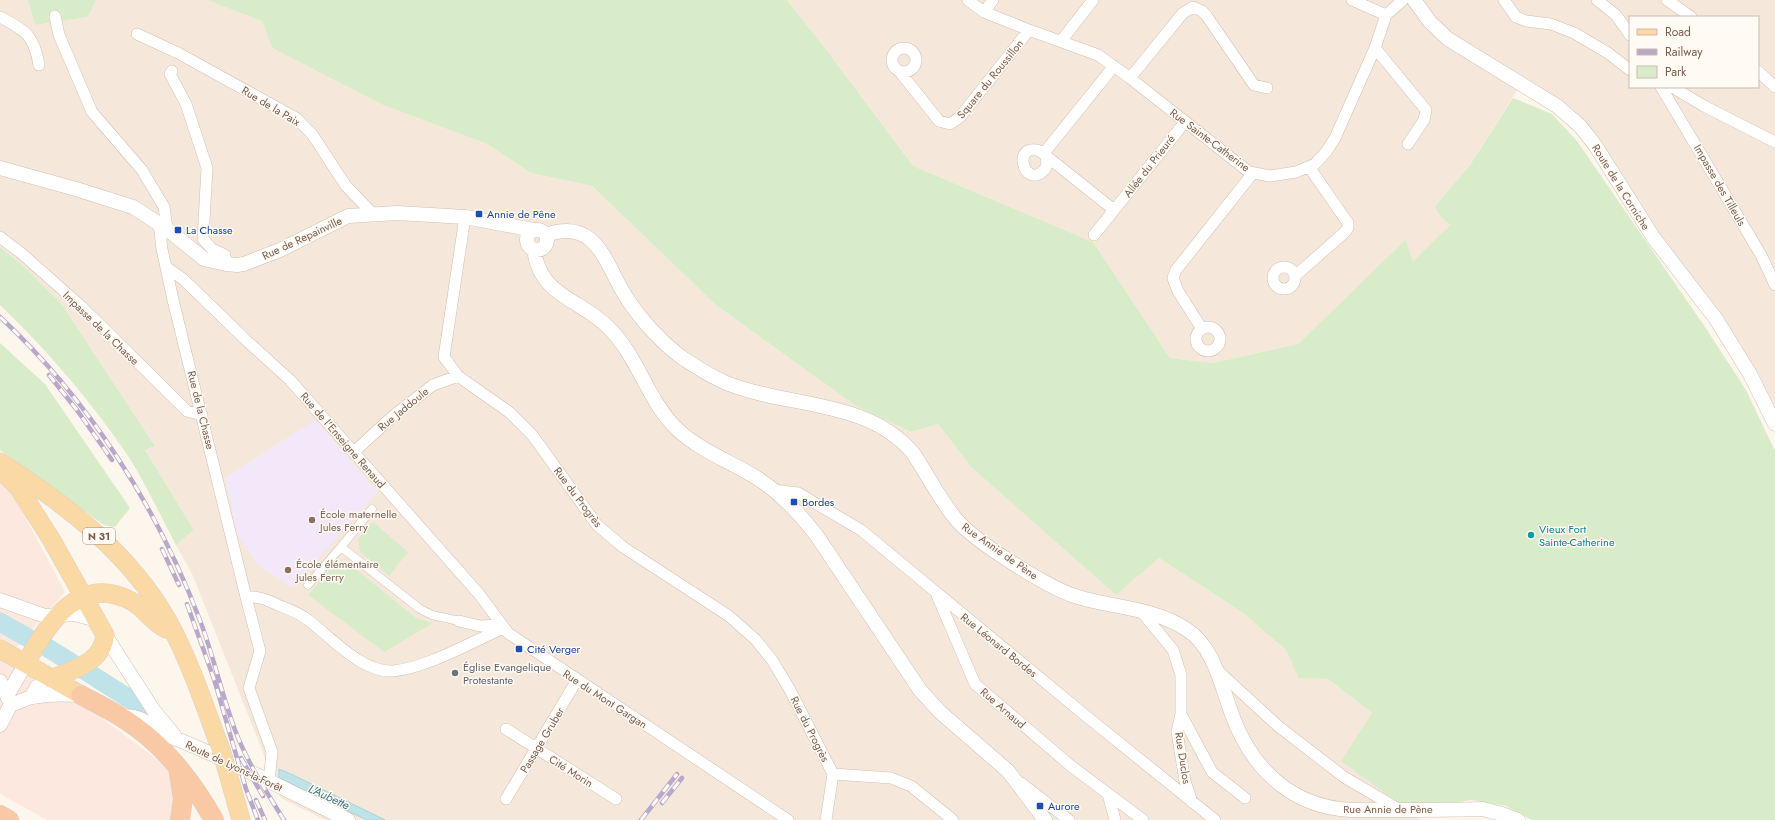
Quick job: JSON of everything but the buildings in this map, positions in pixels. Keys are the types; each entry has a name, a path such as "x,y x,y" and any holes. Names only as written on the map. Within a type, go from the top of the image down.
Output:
{"highway":[{"path":"81,695 121,716 158,745 178,764 194,786 214,820"},
{"path":"178,764 183,799 180,820"},
{"path":"0,815 9,820"}],"main road":[{"name":"N 31","path":"0,462 30,481 72,513 116,551 146,588 174,633 198,688 227,770 241,820"},
{"path":"0,469 18,487 85,596 106,635 100,651 90,663 52,679"},
{"path":"26,663 41,635 56,616 76,600 85,596 100,594 118,596 127,599 153,618 159,626 174,633"},
{"path":"0,649 81,695"}],"street":[{"name":"Rue Sainte-Catherine","path":"968,0 984,12 1098,55 1130,78 1249,172 1270,176 1296,172 1309,167 1326,152 1335,138 1374,48 1386,15 1402,0"},
{"path":"984,12 993,0"},
{"path":"1061,41 1093,0"},
{"path":"1352,0 1386,15"},
{"name":"Route de la Corniche","path":"1414,0 1430,22 1448,39 1557,106 1580,126 1595,144 1652,236 1716,319 1750,374 1775,424"},
{"path":"1504,0 1516,17 1526,21 1551,24 1574,33 1608,53 1629,69"},
{"path":"1597,0 1616,15 1629,34"},
{"path":"1667,0 1690,16"},
{"path":"1130,78 1183,13 1193,7 1202,11 1206,15 1254,85 1267,88"},
{"name":"Rue de la Chasse","path":"55,16 60,35 92,112 142,170 164,208 163,226 166,267 246,597"},
{"path":"0,17 22,29 36,45 39,65"},
{"name":"Square du Roussillon","path":"900,72 939,121 950,124 960,117 1029,30"},
{"name":"Rue de la Paix","path":"137,34 184,56 296,118 312,134 346,186 373,214"},
{"path":"1374,48 1426,110 1424,120 1408,144"},
{"path":"1114,66 1045,155 1114,210"},
{"path":"172,70 170,74 186,104 207,168 202,239 212,249 225,255 226,264"},
{"path":"1759,72 1775,87"},
{"name":"Impasse des Tilleuls","path":"1662,88 1761,255 1775,285"},
{"path":"1674,88 1704,106 1771,141 1775,151"},
{"name":"Allée du Prieuré","path":"1094,235 1184,122"},
{"path":"1295,276 1348,228 1348,223 1309,167"},
{"name":"Rue de Repainville","path":"0,168 133,207 163,226 204,259 226,264 244,264 280,250 348,216 373,214 397,213 465,217 507,225 537,241"},
{"path":"1202,329 1178,292 1172,278 1176,270 1252,173"},
{"name":"Rue du Progrès","path":"465,217 444,357 458,376 509,412 533,436 597,524 622,547 729,616 756,640 772,660 790,690 833,774 826,820"},
{"name":"Rue Annie de Pène","path":"537,241 560,232 586,235 601,249 627,299 642,319 683,358 707,374 729,384 752,391 825,407 870,420 889,431 905,443 955,519 969,532 991,548 1028,572 1062,592 1090,600 1141,611 1166,619 1189,631 1204,647 1216,668 1243,742 1255,760 1275,781 1295,795 1324,806 1341,810 1483,809 1518,820"},
{"name":"Impasse de la Chasse","path":"0,237 21,253 82,307 187,411 202,415"},
{"path":"537,241 540,268 544,280 553,289 590,313 623,343 659,407 677,429 693,441 755,477 791,506 817,536 920,690 940,712 1016,779 1069,820"},
{"name":"Rue de l'Enseigne Renaud","path":"166,267 183,279 290,380 479,594 502,626"},
{"name":"Rue Jaddoule","path":"355,452 392,416 433,385 458,376"},
{"name":"Rue Léonard Bordes","path":"773,490 798,493 861,530 1215,820"},
{"path":"308,585 372,509"},
{"path":"341,547 420,610 432,615 480,626 502,626"},
{"name":"Rue Arnaud","path":"936,592 975,684 1071,766 1143,820"},
{"path":"269,782 272,752 249,688 260,651 246,597 258,596 293,611 308,619 340,647 368,666 391,671 416,667 502,626"},
{"path":"0,600 44,616 75,614 93,620 106,635 154,711 176,738"},
{"name":"Rue Duclos","path":"1141,611 1173,650 1181,675 1181,714 1177,732 1185,781 1192,802"},
{"name":"Rue du Mont Gargan","path":"502,626 523,644 788,820"},
{"path":"0,725 9,700 26,663"},
{"path":"1216,668 1278,726 1344,777 1401,810"},
{"path":"31,697 37,687 52,679"},
{"name":"Passage Gruber","path":"506,799 577,680"},
{"path":"0,681 9,700 20,703 31,697 68,694 81,695"},
{"path":"1181,714 1212,772 1245,798"},
{"name":"Route de Lyons-la-Forêt","path":"121,716 135,716 168,736 176,738 348,820"},
{"name":"Cité Morin","path":"506,729 536,750 616,799"},
{"path":"833,774 891,778 911,786 953,820"},
{"path":"1016,779 1045,820"},
{"path":"1108,794 1115,820"}],"shaded area":[{"path":"0,0 28,0 35,25 88,17 96,0 207,0 263,21 272,48 383,105 487,144 531,173 592,186 716,305 856,406 911,432 938,424 972,468 1116,595 1159,558 1243,613 1286,650 1298,678 1328,679 1372,713 1399,803 1421,820 325,820 281,798 193,576 176,545 194,530 145,450 155,446 61,303 20,263 0,247"},
{"path":"787,0 1775,0 1775,417 1649,224 1592,131 1572,108 1525,78 1470,165 1435,206 1438,214 1450,225 1413,261 1404,241 1298,344 1213,363 1170,358 1093,242 913,166 828,52"},
{"path":"315,420 378,492 292,588 257,564 238,537 225,478"},
{"path":"0,475 5,479 65,592 5,661 91,710 164,766 173,777 175,788 171,820 47,820 0,794"}],"green space":[{"path":"28,0 96,0 88,17 35,25"},
{"path":"207,0 787,0 828,52 913,166 1093,242 1170,358 1213,363 1298,344 1405,240 1413,261 1450,225 1438,214 1435,206 1470,165 1513,98 1552,114 1577,141 1705,327 1746,390 1775,451 1775,820 1532,820 1506,806 1471,800 1443,805 1399,803 1341,761 1372,713 1328,679 1298,678 1286,650 1243,613 1159,558 1116,595 972,468 938,424 911,432 856,406 716,305 592,186 531,173 487,144 383,105 272,48 262,21"},
{"path":"0,247 20,263 61,303 155,446 145,450 194,530 176,545 141,478 114,436 84,396 52,358 0,305"},
{"path":"0,343 45,384 130,508 115,527 104,525 0,450"},
{"path":"373,522 408,552 389,576 360,552 358,539"},
{"path":"338,564 352,566 416,618 433,623 384,652 308,595 331,568"}],"water":[{"path":"279,769 385,820 367,820 279,778"}],"waterway":[{"name":"L'Aubette","path":"0,622 30,639"},
{"name":"L'Aubette","path":"43,645 72,663"},
{"name":"L'Aubette","path":"84,670 128,698 142,705"}],"railway":[{"path":"0,317 32,349 63,384 118,458 142,498 164,538 184,580 201,623 230,717 240,742 257,776 284,820"},
{"path":"49,375 77,410 112,460"},
{"path":"162,549 179,585"},
{"path":"187,604 214,679 246,789 258,820"},
{"path":"241,758 263,796"},
{"path":"641,820 677,774"},
{"path":"662,803 682,778"},
{"path":"256,800 265,820"}],"place":[{"name":"Annie de Pêne","path":"479,214"},
{"name":"La Chasse","path":"178,230"},
{"name":"Bordes","path":"794,502"},
{"name":"École maternelle Jules Ferry","path":"312,520"},
{"name":"Vieux Fort Sainte-Catherine","path":"1531,535"},
{"name":"École élémentaire Jules Ferry","path":"288,570"},
{"name":"Cité Verger","path":"519,649"},
{"name":"Église Evangelique Protestante","path":"455,673"},
{"name":"Aurore","path":"1040,806"}]}
